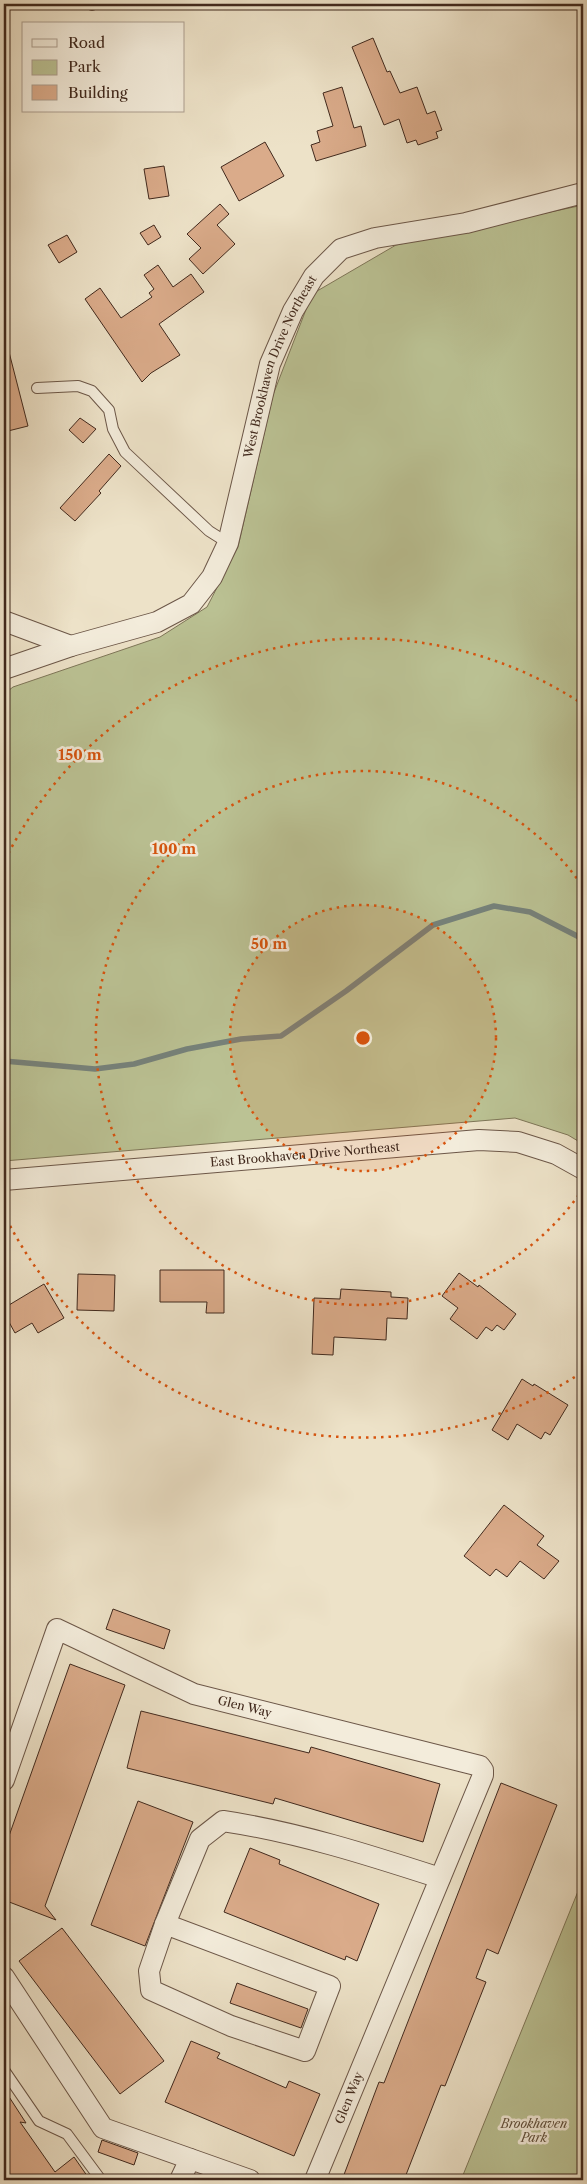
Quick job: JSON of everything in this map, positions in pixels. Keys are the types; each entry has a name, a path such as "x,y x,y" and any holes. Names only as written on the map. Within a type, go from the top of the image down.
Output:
{"street":[{"name":"West Brookhaven Drive Northeast","path":"4,669 71,646 157,622 191,604 212,577 228,543 270,364 293,311 314,276 341,249 375,238 466,223 583,193"},
{"path":"4,620 71,646"},
{"name":"East Brookhaven Drive Northeast","path":"4,1189 13,1180 33,1176 479,1140 518,1142 556,1154 583,1169"},
{"name":"Glen Way","path":"4,1780 57,1629 194,1694 480,1766 483,1770 483,1776 315,2180"},
{"path":"165,1924 330,1986 305,2051 231,2026 151,1990 149,1971 165,1924 200,1839 223,1821 264,1827 370,1855 440,1878"},
{"path":"4,1978 103,2128 250,2180"},
{"path":"180,2180 190,2159"}],"lane":[{"path":"37,388 78,386 92,391 109,410 113,429 126,452 209,531 228,543"},
{"path":"4,2070 39,2121 67,2134 101,2180"}],"green space":[{"path":"583,205 583,1144 568,1135 515,1118 4,1161 4,694 13,687 160,637 207,607 238,547 273,395 312,294 396,245"},
{"name":"Brookhaven Park","path":"583,1879 583,2180 461,2180"}],"building":[{"path":"373,38 387,72 390,71 400,93 417,87 427,114 435,111 442,130 436,132 438,138 418,145 416,140 407,143 399,119 384,125 352,47"},
{"path":"342,87 354,128 361,126 366,146 316,161 311,145 320,142 317,131 333,126 323,93"},
{"path":"265,142 284,176 239,201 221,167"},
{"path":"164,166 169,196 149,199 144,169"},
{"path":"220,204 229,214 217,225 235,244 203,274 189,259 201,248 187,234"},
{"path":"154,225 161,237 148,245 140,233"},
{"path":"67,235 77,252 59,263 48,245"},
{"path":"158,265 173,287 191,274 204,292 159,324 180,355 151,373 142,382 85,299 100,288 121,318 152,297 149,293 154,289 144,275"},
{"path":"9,352 28,426 8,431 4,416 4,353"},
{"path":"80,418 96,429 83,443 69,430"},
{"path":"109,454 121,466 99,491 101,493 75,521 60,508"},
{"path":"160,1270 224,1270 224,1313 206,1313 207,1302 160,1302"},
{"path":"459,1273 478,1287 479,1285 516,1314 504,1330 497,1325 492,1331 486,1327 477,1339 450,1319 458,1308 442,1296"},
{"path":"78,1274 115,1275 114,1311 77,1310"},
{"path":"44,1284 64,1318 38,1333 32,1323 15,1333 4,1313 4,1308"},
{"path":"341,1289 391,1292 391,1297 408,1298 407,1319 387,1318 386,1340 334,1337 333,1355 312,1354 314,1298 340,1299"},
{"path":"522,1379 533,1386 534,1384 568,1405 550,1435 545,1432 541,1439 517,1424 508,1440 492,1430"},
{"path":"504,1505 544,1536 537,1545 559,1561 544,1579 520,1561 507,1577 496,1569 490,1576 464,1556"},
{"path":"113,1609 170,1630 164,1649 106,1629"},
{"path":"70,1664 125,1685 45,1906 56,1920 4,1900 4,1850"},
{"path":"141,1711 309,1753 311,1747 440,1784 423,1842 275,1798 273,1804 127,1768"},
{"path":"501,1783 557,1805 498,1954 487,1949 476,1978 486,1982 445,2086 441,2085 404,2180 342,2180 379,2082 384,2083"},
{"path":"138,1801 193,1822 145,1946 91,1925"},
{"path":"250,1848 280,1860 279,1864 379,1904 357,1961 346,1956 345,1960 224,1912"},
{"path":"62,1928 164,2061 120,2094 19,1961"},
{"path":"237,1983 308,2009 301,2028 230,2003"},
{"path":"191,2041 220,2053 217,2058 286,2088 289,2081 320,2094 294,2156 165,2102"},
{"path":"4,2089 26,2123 20,2122 55,2172 74,2157 90,2180 4,2180"},
{"path":"102,2140 138,2153 134,2165 98,2152"}],"waterway":[{"path":"4,1061 95,1069 134,1064 187,1049 241,1039 281,1036 346,991 433,925 494,906 530,912 583,939"}]}
